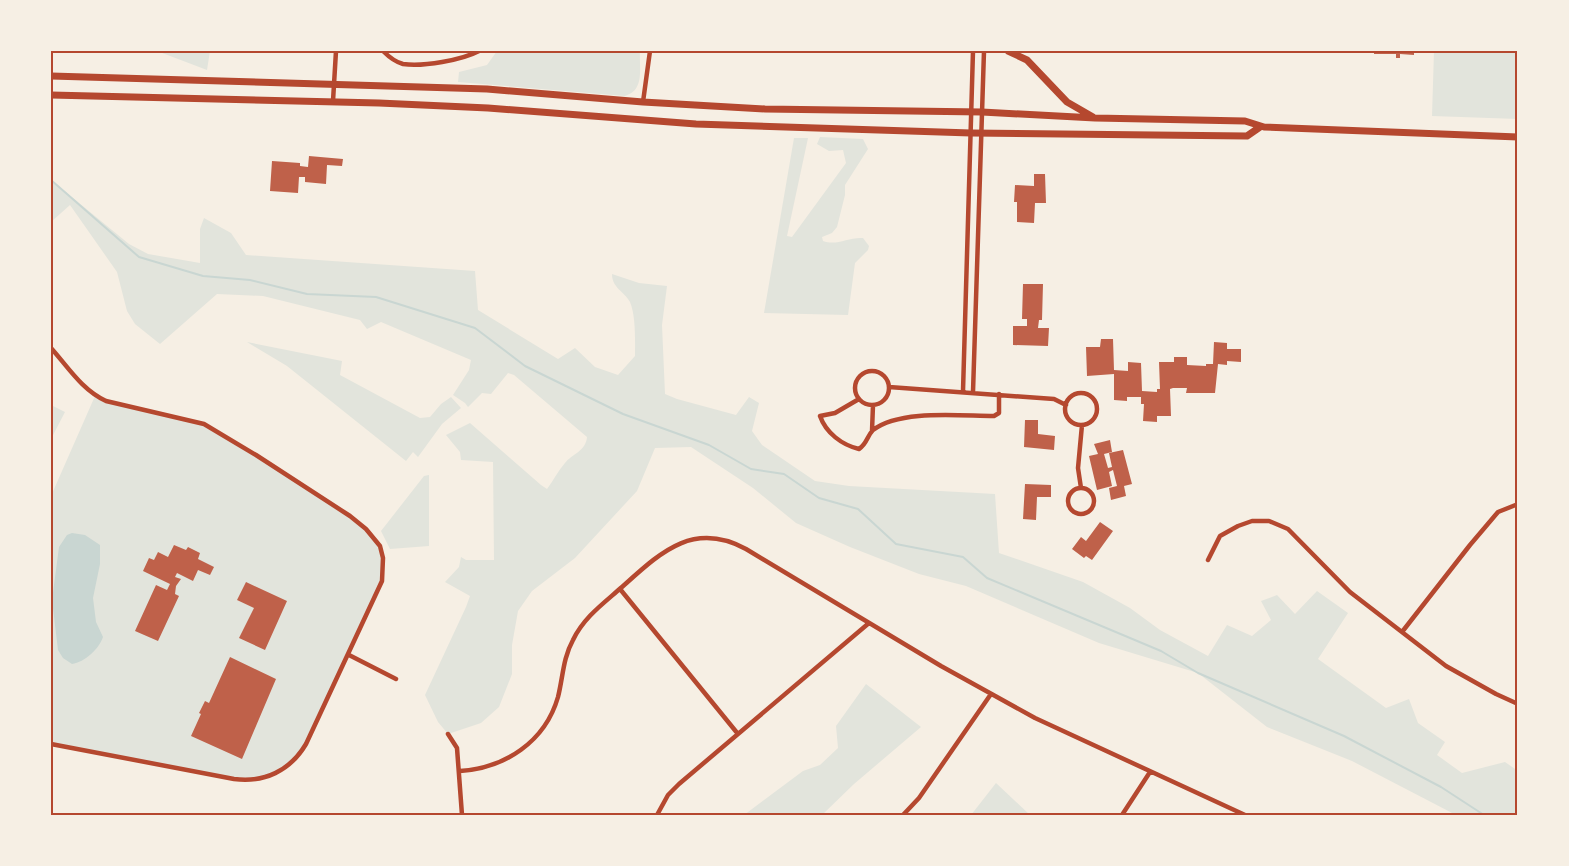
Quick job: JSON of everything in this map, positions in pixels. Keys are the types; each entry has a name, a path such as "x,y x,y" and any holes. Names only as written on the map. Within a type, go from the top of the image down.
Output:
{"main road":[{"path":"1008,51 1027,60 1067,102 1095,118"},
{"path":"51,76 487,89 765,109 982,112 1095,118 1245,121 1260,127 1518,137"},
{"path":"51,95 333,101 488,108 696,124 970,133 1246,136 1260,127"}],"street":[{"path":"333,101 336,51"},
{"path":"383,51 397,62 415,64 458,59 479,51"},
{"path":"643,102 650,51"},
{"path":"963,391 973,51"},
{"path":"973,392 984,51"},
{"path":"51,348 86,389 106,401 204,424 256,455 350,516 370,533 380,546 383,558 382,581 349,655 302,750 283,770 250,781 51,744"},
{"path":"869,370 880,372 890,387 887,397 873,405 859,399 855,388 856,382 863,373 869,370"},
{"path":"890,387 1054,399 1066,405"},
{"path":"872,431 909,416 994,416 999,413 999,394"},
{"path":"1087,394 1094,399 1097,408 1092,421 1082,425 1069,419 1066,415 1066,405 1071,397 1087,394"},
{"path":"859,399 835,413 820,416 824,427 832,436 859,449 864,446 872,431 873,405"},
{"path":"1081,488 1078,468 1082,425"},
{"path":"1081,488 1089,491 1094,503 1089,511 1081,514 1073,512 1068,501 1073,491 1081,488"},
{"path":"1402,632 1498,512 1518,504"},
{"path":"1208,560 1220,536 1238,526 1252,521 1269,521 1288,529 1350,592 1446,666 1518,704"},
{"path":"460,771 486,768 506,760 524,748 539,733 555,706 564,661 572,640 592,613 669,548 692,539 716,539 731,542 746,549 1035,718 1245,815"},
{"path":"620,589 738,734"},
{"path":"657,815 674,789 869,623"},
{"path":"349,655 396,679"},
{"path":"903,815 919,798 992,694"},
{"path":"448,734 457,748 462,815"},
{"path":"1122,815 1150,772"}],"shaded area":[{"path":"157,51 210,51 207,70"},
{"path":"497,51 640,51 640,78 636,89 625,96 458,82 459,72 487,65"},
{"path":"1434,51 1518,51 1518,119 1432,116"},
{"path":"820,137 863,139 868,149 845,185 845,195 837,227 832,233 822,237 823,241 828,242 863,238 869,246 855,263 848,315 764,313 794,138 808,138 787,236 792,237 846,163 843,150 829,151 817,144"},
{"path":"51,180 129,244 148,254 200,263 200,229 204,218 231,233 246,255 475,271 478,310 558,359 575,348 595,367 618,375 635,356 635,329 630,302 616,286 612,274 639,283 667,286 662,325 665,394 736,415 749,397 759,403 752,431 762,445 815,481 849,486 995,494 999,553 1083,582 1130,608 1160,630 1208,656 1227,625 1252,636 1271,620 1261,601 1277,595 1295,614 1317,591 1348,613 1318,659 1386,708 1409,699 1418,723 1445,742 1437,755 1462,773 1505,762 1518,771 1518,815 1456,815 1352,761 1267,727 1198,673 1099,643 966,586 919,574 796,523 753,488 691,447 655,448 637,491 575,558 532,591 518,611 512,645 512,674 499,707 481,723 448,734 438,722 425,695 470,596 445,582 459,567 461,557 466,560 494,560 493,462 461,460 460,452 446,435 470,423 547,489 565,463 584,446 587,437 514,375 508,373 491,394 482,393 468,407 453,395 469,370 471,360 381,322 367,329 360,320 263,296 217,294 160,344 135,324 127,311 117,272 70,205 51,222"},
{"path":"247,342 342,361 340,375 420,418 430,417 441,404 451,397 461,408 442,424 418,457 413,452 406,461 287,366"},
{"path":"95,396 106,401 204,424 350,516 375,538 383,558 382,581 306,744 283,770 250,781 51,744 51,496"},
{"path":"51,405 65,412 51,439"},
{"path":"429,475 429,546 390,549 381,531 424,476"},
{"path":"72,533 85,535 100,545 100,564 93,598 96,622 103,637 91,654 82,661 72,664 63,658 58,650 52,600 59,547 67,535"},
{"path":"866,684 921,727 854,784 822,815 744,815 803,771 820,765 838,748 836,726"},
{"path":"996,783 1030,815 971,815"}],"building":[{"path":"1374,51 1414,51 1414,55 1400,54 1400,58 1396,58 1396,54 1374,54"},
{"path":"309,156 343,159 342,166 327,165 326,184 305,182 305,177 299,177 298,193 270,191 272,161 300,163 300,166 308,167"},
{"path":"1034,174 1045,174 1046,203 1035,203 1034,223 1017,222 1017,202 1014,202 1015,185 1034,186"},
{"path":"1023,284 1043,284 1042,320 1039,320 1038,328 1049,328 1048,346 1013,345 1013,326 1027,326 1027,319 1022,319"},
{"path":"1101,339 1113,339 1114,370 1128,371 1128,362 1141,363 1142,391 1157,392 1157,389 1160,389 1159,362 1174,362 1174,357 1187,357 1187,365 1213,364 1214,342 1227,343 1227,349 1241,349 1241,362 1227,361 1227,365 1218,364 1215,393 1186,393 1187,388 1170,389 1171,416 1157,416 1157,422 1143,421 1144,404 1141,404 1141,397 1127,397 1127,401 1114,400 1114,374 1087,376 1086,347 1100,347"},
{"path":"1025,420 1038,420 1038,434 1055,436 1054,450 1024,447"},
{"path":"1110,440 1112,452 1104,454 1108,468 1112,467 1109,453 1123,450 1132,484 1124,486 1126,496 1111,500 1109,488 1117,486 1113,470 1109,472 1112,486 1097,490 1089,456 1098,454 1094,444"},
{"path":"1025,484 1051,485 1051,497 1037,497 1036,520 1023,519"},
{"path":"1100,522 1113,531 1092,560 1086,556 1084,558 1072,549 1081,537 1086,541"},
{"path":"174,545 186,550 188,547 200,553 198,559 214,567 210,575 198,570 193,581 177,573 175,577 181,579 176,586 175,594 179,596 158,641 135,631 156,585 167,590 170,584 143,571 149,558 154,560 158,552 168,557"},
{"path":"246,582 287,601 265,650 239,638 254,608 237,600"},
{"path":"230,657 276,679 242,759 191,736 201,714 199,713 205,701 209,703"}],"waterway":[{"path":"51,180 139,257 203,276 250,280 307,294 376,297 475,328 525,366 623,414 709,445 751,469 784,474 819,498 858,509 896,544 963,557 987,578 1161,651 1198,673 1344,736 1441,787 1484,815"}]}
